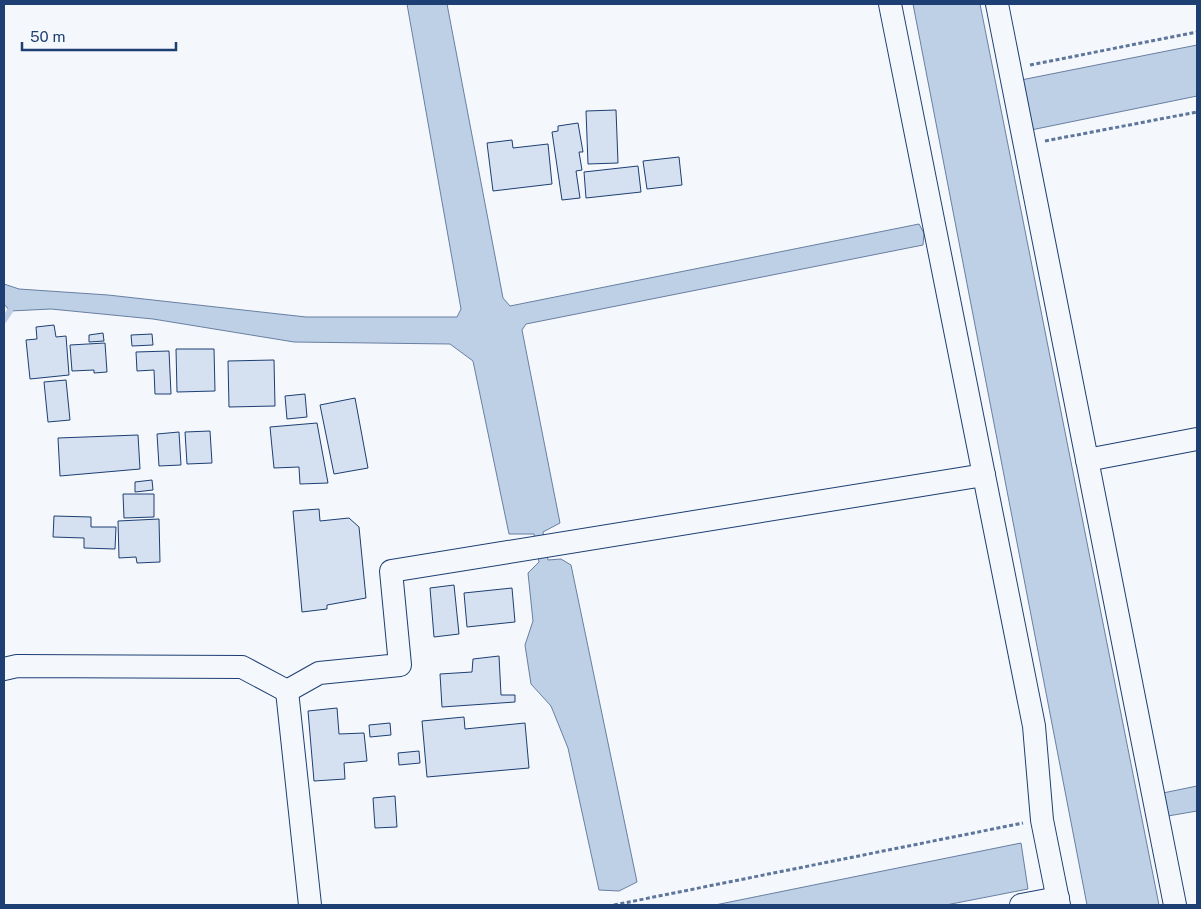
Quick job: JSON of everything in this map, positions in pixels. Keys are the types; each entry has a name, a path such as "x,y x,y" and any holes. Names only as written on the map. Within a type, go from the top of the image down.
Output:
{"street":[{"path":"890,4 1034,726 1042,820 1059,902 1021,905"},
{"path":"997,4 1176,905"},
{"path":"1088,460 1197,439"},
{"path":"287,691 319,673 400,665 391,571 984,475"},
{"path":"4,669 17,666 242,668 287,691"},
{"path":"287,691 310,905"}],"path":[{"path":"1010,69 1197,32"},
{"path":"1025,146 1197,112"},
{"path":"614,905 1042,820"}],"water":[{"path":"407,4 447,4 503,298 510,306 919,224 924,233 923,245 526,324 522,330 560,523 543,532 548,560 561,559 571,565 637,882 619,891 599,890 568,748 551,706 531,684 525,645 533,621 528,573 539,562 534,534 509,534 473,361 450,344 294,342 153,319 51,309 10,311 4,304 4,284 19,289 108,295 306,317 457,317 461,309"},
{"path":"913,4 980,4 1159,905 1087,905"},
{"path":"1197,45 1197,96 1031,130 1021,80"},
{"path":"1197,786 1197,811 1168,816 1163,793"},
{"path":"1021,843 1028,889 946,905 715,905"}],"building":[{"path":"616,110 618,163 588,164 586,111"},
{"path":"578,123 583,152 579,152 582,170 576,171 580,198 562,200 552,132 558,131 558,126"},
{"path":"512,140 513,148 548,144 552,184 493,191 487,143"},
{"path":"679,157 682,185 647,189 643,161"},
{"path":"638,166 641,192 586,198 584,172"},
{"path":"54,325 56,337 66,336 69,375 30,379 26,340 37,339 36,327"},
{"path":"103,333 104,341 89,342 89,335"},
{"path":"152,334 153,345 132,346 131,335"},
{"path":"105,343 107,372 94,373 94,370 72,371 70,345"},
{"path":"176,349 214,349 215,391 177,392"},
{"path":"169,351 171,394 155,394 154,370 137,371 136,352"},
{"path":"274,360 275,406 229,407 228,361"},
{"path":"66,380 70,420 48,422 44,382"},
{"path":"305,394 307,417 287,419 285,396"},
{"path":"355,398 368,468 334,474 320,405"},
{"path":"317,423 328,483 300,484 299,467 274,468 270,427"},
{"path":"210,431 212,463 187,464 185,432"},
{"path":"179,432 181,465 159,466 157,434"},
{"path":"138,435 140,469 60,476 58,438"},
{"path":"152,480 153,490 135,492 135,482"},
{"path":"123,494 154,494 154,517 124,518"},
{"path":"319,509 320,521 349,518 359,527 366,598 327,605 327,609 302,612 293,511"},
{"path":"54,516 91,517 91,527 116,527 115,549 84,548 84,538 53,537"},
{"path":"159,519 160,562 137,563 136,557 119,558 118,521"},
{"path":"454,585 459,634 434,637 430,588"},
{"path":"512,588 515,622 467,627 464,593"},
{"path":"499,656 501,695 515,695 515,702 442,707 440,674 472,672 473,659"},
{"path":"337,708 339,734 364,733 367,761 344,763 345,779 314,781 308,711"},
{"path":"464,717 465,729 525,723 529,768 427,777 422,721"},
{"path":"390,723 391,735 370,737 369,725"},
{"path":"419,751 420,763 399,765 398,753"},
{"path":"395,796 397,827 375,828 373,798"}],"waterway":[{"path":"4,320 10,311"}]}
